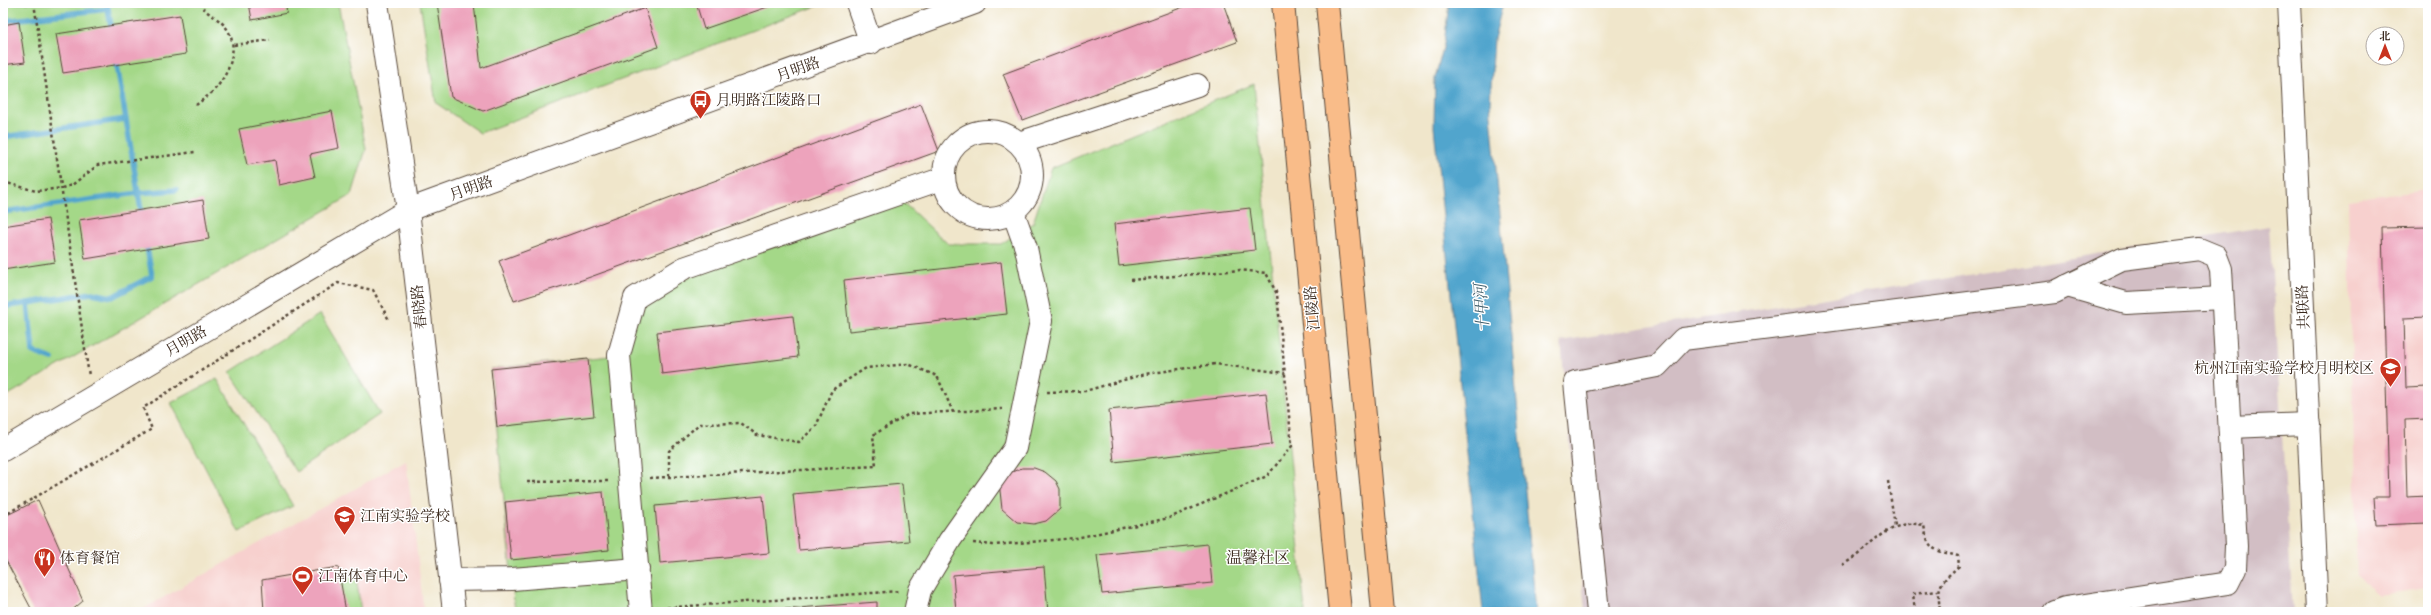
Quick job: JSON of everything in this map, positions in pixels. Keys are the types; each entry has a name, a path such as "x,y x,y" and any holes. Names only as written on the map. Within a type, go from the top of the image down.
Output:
{"main road":[{"name":"江陵路","path":"1284,3 1340,612"},
{"path":"1327,3 1383,612"}],"street":[{"name":"春晓路","path":"376,3 408,210 454,612"},
{"path":"857,3 871,43"},
{"name":"月明路","path":"3,450 408,210 871,43 976,3"},
{"name":"共联路","path":"2289,3 2317,612"},
{"path":"1019,143 1197,85"},
{"path":"992,131 1006,135 1019,143 1027,153 1032,166 1033,179 1030,192 1023,204 1013,212 994,219 974,218 962,212 953,203 946,191 944,178 945,163 952,149 963,139 977,132 992,131"},
{"path":"641,610 619,355 635,298 684,268 944,178"},
{"path":"915,612 920,590 950,540 1015,448 1041,321 1026,248 1013,212"},
{"path":"1598,612 1575,382 1657,366 1683,339 2055,292 2122,259 2199,249 2216,256 2221,269 2236,546 2235,569 2228,583 2065,608 2054,612"},
{"path":"2067,286 2126,303 2222,298"},
{"path":"2230,427 2309,424"},
{"path":"450,580 512,579 638,569"}],"path":[{"path":"47,3 35,4 93,396"},
{"path":"196,105 216,89 230,63 234,45 230,34 223,24 203,9 200,3"},
{"path":"234,45 270,40"},
{"path":"3,182 36,191 62,188 72,185 98,165 195,152"},
{"path":"950,540 993,545 1076,538 1169,518 1267,476 1292,446 1277,294 1266,273 1240,270 1131,280"},
{"path":"3,516 152,429 143,408 338,283 373,290 389,320"},
{"path":"669,476 669,451 699,424 742,423 756,435 799,442 816,426 832,390 866,368 908,364 937,376 953,412"},
{"path":"527,482 630,481 669,476 876,466 873,435 909,414 953,412 1085,391 1145,374 1215,364 1285,373"},
{"path":"1888,482 1895,526"},
{"path":"1842,565 1854,559 1880,534 1895,526 1916,523 1924,525 1926,542 1933,550 1958,556 1959,566 1940,582 1938,591 1940,612"},
{"path":"641,610 920,590"},
{"path":"1915,612 1913,594 1938,591"}],"shaded area":[{"name":"杭州江南实验学校月明校区","path":"2428,190 2428,588 2379,595 2357,576 2348,200"},
{"path":"2269,226 2293,612 1585,612 1561,341"},
{"name":"江南实验学校","path":"406,460 424,612 138,612"}],"green space":[{"path":"3,3 338,3 366,149 352,195 3,398"},
{"path":"420,3 825,3 480,133 436,103"},
{"path":"1254,84 1305,612 515,612 491,369 619,355 635,298 895,195 948,244 1001,244 1033,223 1051,168"},
{"path":"320,314 380,414 296,472 230,372"},
{"path":"217,379 293,506 239,532 171,403"},
{"name":"江南体育中心","path":"356,575 361,612 281,612 278,585"}],"water":[{"name":"十甲河","path":"1449,3 1503,3 1494,39 1490,103 1536,612 1483,612 1434,127 1435,78 1444,44"}],"building":[{"path":"249,3 285,3 287,13 252,20"},
{"path":"437,3 474,3 481,68 645,8 658,47 483,111 451,97"},
{"path":"696,3 779,3 704,29"},
{"path":"1194,3 1223,3 1237,42 1022,120 1003,74"},
{"path":"180,15 186,54 63,73 56,34"},
{"path":"19,22 25,62 3,65 3,25"},
{"path":"921,104 939,151 582,280 514,301 499,261"},
{"path":"332,111 339,148 310,154 315,177 279,185 275,160 247,165 239,129"},
{"path":"203,200 209,239 85,259 79,220"},
{"path":"1250,208 1255,250 1119,266 1114,224"},
{"path":"48,219 55,262 3,270 3,226"},
{"path":"2428,227 2428,317 2404,318 2406,388 2428,387 2428,419 2405,420 2407,497 2428,496 2428,523 2376,525 2374,497 2389,497 2382,228"},
{"path":"1001,262 1007,314 849,331 844,280"},
{"path":"793,316 798,357 662,374 657,332"},
{"path":"588,359 594,416 497,427 491,369"},
{"path":"1266,393 1272,444 1114,462 1109,410"},
{"path":"1022,468 1034,468 1045,472 1056,481 1060,489 1060,509 1046,521 1034,524 1017,522 1002,509 999,482 1004,475"},
{"path":"902,484 909,541 799,550 793,494"},
{"path":"603,492 609,550 511,560 505,502"},
{"path":"763,496 769,553 660,563 655,506"},
{"name":"体育餐馆","path":"38,500 83,601 70,612 33,612 3,555 3,517"},
{"path":"1208,544 1212,583 1102,594 1097,555"},
{"name":"江南体育中心","path":"338,567 346,612 264,612 262,580"},
{"path":"1044,567 1048,612 956,612 953,575"},
{"path":"877,602 877,612 758,612 758,611"}],"waterway":[{"path":"107,3 112,32"},
{"path":"3,21 108,9"},
{"path":"116,59 142,216"},
{"path":"3,137 126,119"},
{"path":"3,212 138,193 176,190"},
{"path":"3,307 92,293 112,297 152,276 146,242"},
{"path":"28,303 33,352 52,359"}],"place":[{"name":"月明路江陵路口","path":"701,120"},
{"name":"杭州江南实验学校月明校区","path":"2390,388"},
{"name":"江南实验学校","path":"344,536"},
{"name":"体育餐馆","path":"44,578"},
{"name":"江南体育中心","path":"303,596"}],"district":[{"name":"温馨社区","path":"1258,557"}]}
